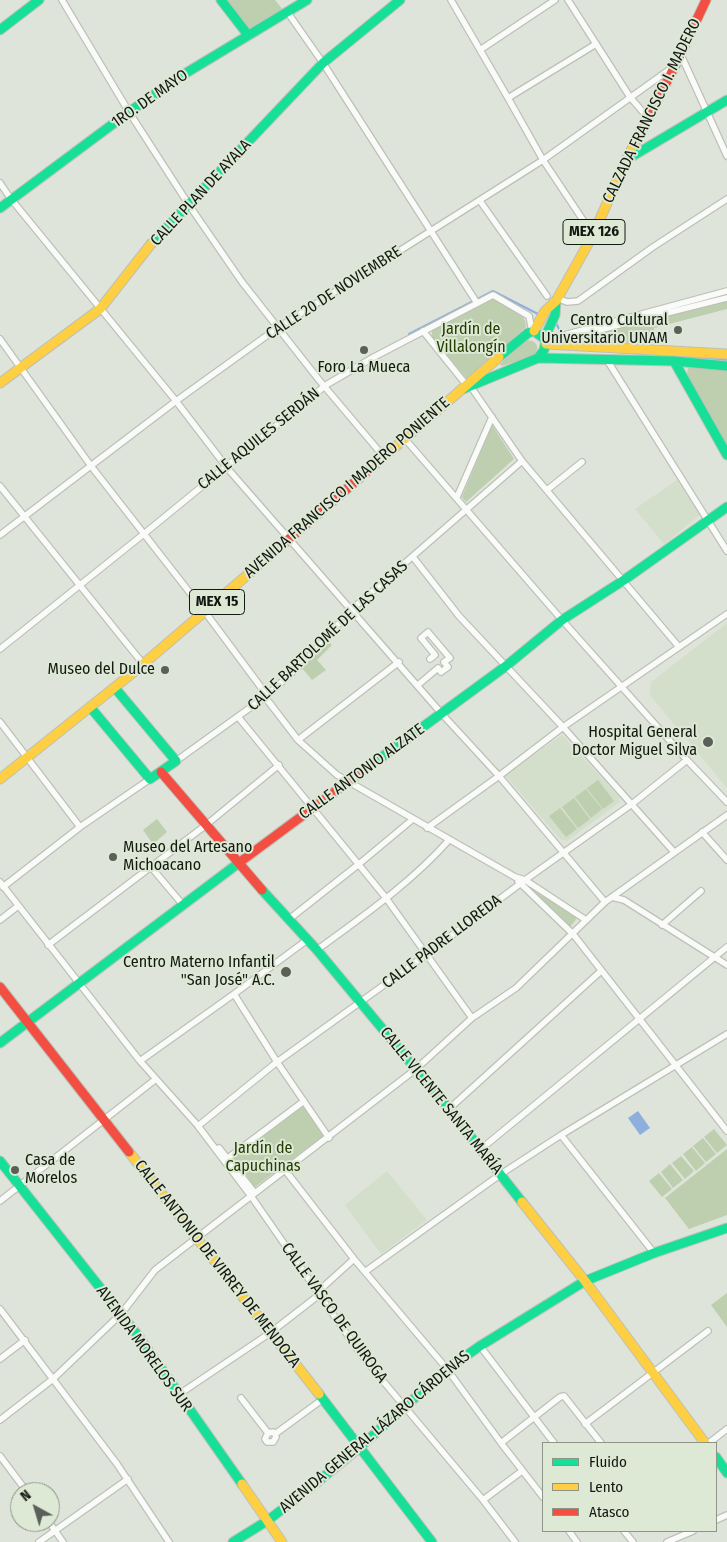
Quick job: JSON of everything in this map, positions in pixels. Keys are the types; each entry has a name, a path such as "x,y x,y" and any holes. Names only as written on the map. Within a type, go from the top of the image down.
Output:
{"street":[{"path":"0,30 39,0"},
{"path":"62,0 129,112 242,282 324,386 384,457"},
{"path":"221,0 248,35"},
{"name":"1RO. DE MAYO","path":"0,208 129,112 181,76 308,0"},
{"name":"CALLE PLAN DE AYALA","path":"0,383 100,309 152,243 323,63 400,0"},
{"path":"450,0 543,160 593,235"},
{"path":"480,50 555,0"},
{"path":"568,0 630,97 648,118"},
{"name":"CALZADA FRANCISCO I. MADERO","path":"556,299 593,235 626,160 681,55 706,0"},
{"path":"288,13 323,63 476,303"},
{"path":"508,98 596,44"},
{"path":"681,55 727,156"},
{"name":"CALLE 20 DE NOVIEMBRE","path":"0,535 278,327 543,160 676,64"},
{"path":"626,160 727,100"},
{"path":"0,183 226,466 351,610 399,662 442,714 499,776 605,902"},
{"path":"556,299 567,302 578,301 653,246 727,199"},
{"path":"480,201 546,296"},
{"path":"546,340 727,291"},
{"name":"CALLE AQUILES SERDÁN","path":"0,649 324,386 374,357 493,295 529,316 533,331"},
{"path":"562,339 727,298"},
{"name":"MEX 126","path":"533,331 545,311 556,299"},
{"name":"MEX 126","path":"546,340 556,316 556,299"},
{"path":"423,331 492,417 522,461 679,647"},
{"path":"533,331 546,340 727,354"},
{"name":"MEX 15","path":"467,387 528,332 533,331"},
{"path":"0,340 91,466 205,612 263,690 265,698 298,740 323,764 348,782 515,877 586,920"},
{"path":"538,358 546,340"},
{"name":"MEX 15","path":"467,387 538,358 674,361 727,366"},
{"path":"607,360 727,551"},
{"path":"674,361 727,455"},
{"name":"AVENIDA FRANCISCO I MADERO PONIENTE","path":"0,778 144,665 405,438 467,387"},
{"path":"457,498 492,417"},
{"path":"405,438 621,687 727,802"},
{"name":"CALLE BARTOLOMÉ DE LAS CASAS","path":"2,885 265,698 306,660 351,610 522,461"},
{"path":"547,490 582,462"},
{"path":"0,486 144,665"},
{"name":"CALLE ANTONIO ALZATE","path":"0,1042 313,807 506,666 562,620 624,580 727,507"},
{"path":"413,557 459,616 563,727 674,852"},
{"path":"426,828 563,727 727,614"},
{"path":"418,685 438,668 441,672 448,667 444,662 450,658 428,632 420,638 436,655 430,659"},
{"path":"298,740 399,662"},
{"path":"115,688 176,761"},
{"path":"91,708 150,779"},
{"path":"239,718 386,898 472,1018"},
{"path":"0,722 80,828"},
{"name":"CALLE PADRE LLOREDA","path":"198,1126 277,1062 632,804 687,760"},
{"path":"48,945 206,825 279,765"},
{"name":"CALLE VICENTE SANTA MARÍA","path":"160,772 288,920 318,950 416,1069 585,1281 706,1442"},
{"path":"0,1420 53,1378 121,1314 155,1270 329,1138 416,1069 472,1018 516,988 612,896 727,815"},
{"path":"288,920 413,819"},
{"path":"702,832 727,860"},
{"path":"318,950 386,898 433,858 449,840"},
{"path":"151,867 183,905"},
{"path":"523,882 573,934 727,1131"},
{"name":"CALLE VASCO DE QUIROGA","path":"2,885 140,1061 228,1158 362,1356 483,1500 515,1542"},
{"path":"662,925 700,891"},
{"path":"612,896 624,900 727,965"},
{"path":"0,920 18,906"},
{"path":"140,1061 306,940"},
{"path":"481,1149 727,947"},
{"path":"449,1110 601,971"},
{"name":"CALLE ANTONIO DE VIRREY DE MENDOZA","path":"0,987 323,1399 432,1542"},
{"path":"234,994 277,1062 329,1138"},
{"path":"366,1271 501,1174 561,1134 727,1034"},
{"path":"0,1200 156,1079"},
{"path":"228,1158 304,1101"},
{"name":"CALLE VASCO DE QUIROGA","path":"198,1126 253,1194"},
{"path":"561,1134 654,1254"},
{"name":"AVENIDA MORELOS SUR","path":"1,1163 121,1314 282,1542"},
{"path":"285,1170 354,1259 447,1370 500,1443 542,1496"},
{"name":"AVENIDA GENERAL LÁZARO CÁRDENAS","path":"233,1542 267,1521 360,1447 447,1370 480,1346 585,1281 727,1228"},
{"path":"178,1396 270,1333 319,1295 323,1287 354,1259"},
{"path":"0,1309 128,1480 169,1542"},
{"path":"585,1424 708,1331"},
{"path":"0,1359 25,1340"},
{"path":"480,1346 553,1442"},
{"path":"500,1443 560,1397 564,1396 600,1442"},
{"path":"241,1398 268,1433 275,1434 323,1399"},
{"path":"708,1442 727,1429"},
{"path":"268,1433 265,1439 270,1443 276,1440 275,1434"},
{"path":"0,1456 20,1482"},
{"path":"717,1459 727,1473"},
{"path":"483,1500 522,1471"},
{"path":"60,1527 128,1480"},
{"path":"39,1542 52,1532"},
{"path":"625,1532 633,1542"},
{"path":"667,1542 691,1532"}],"shaded area":[{"path":"677,480 700,515 664,544 635,509"},
{"name":"Hospital General Doctor Miguel Silva","path":"727,623 727,788 650,695 651,682"},
{"path":"562,735 619,797 620,802 567,841 560,839 505,775"},
{"path":"387,1171 427,1220 381,1254 345,1205"}],"green space":[{"path":"225,0 275,0 283,10 249,31"},
{"path":"727,293 727,309 654,328 655,343 569,341 569,336"},
{"name":"Jardín de Villalongín","path":"492,297 523,317 526,327 467,379 432,337 432,329"},
{"path":"529,340 535,343 537,350 533,356 502,366 500,364 525,341"},
{"path":"688,365 727,368 727,447 687,377"},
{"path":"492,425 514,459 466,502 462,497"},
{"path":"328,641 332,645 317,660 326,670 312,680 301,667"},
{"path":"598,780 614,801 603,809 587,788"},
{"path":"586,789 602,809 591,818 575,797"},
{"path":"574,798 590,819 578,828 562,807"},
{"path":"560,808 577,829 566,837 549,816"},
{"path":"157,819 167,832 153,844 143,830"},
{"path":"531,889 578,917 570,927 567,926"},
{"name":"Jardín de Capuchinas","path":"303,1105 323,1136 255,1187 233,1158"},
{"path":"714,1129 727,1145 717,1153 704,1137"},
{"path":"703,1138 716,1154 706,1162 693,1146"},
{"path":"692,1147 705,1163 696,1171 683,1154"},
{"path":"727,1149 727,1215 689,1229 665,1198"},
{"path":"681,1156 694,1171 685,1179 672,1163"},
{"path":"670,1164 683,1180 673,1188 661,1172"},
{"path":"659,1173 672,1189 662,1197 649,1181"},
{"path":"727,1293 727,1327 711,1305"}],"water":[{"path":"638,1111 650,1128 640,1135 628,1118"}],"waterway":[{"path":"409,334 493,291 540,315"},
{"path":"556,323 565,341"},
{"path":"617,352 727,360"}],"traffic: fast":[{"path":"0,30 39,0"},
{"path":"221,0 248,35"},
{"path":"0,208 129,112 181,76 307,0"},
{"path":"151,244 323,63 400,0"},
{"path":"626,160 727,100"},
{"path":"545,337 555,315 556,301"},
{"path":"463,389 538,358 544,350 546,340 534,331 528,333 499,357"},
{"path":"538,358 674,361 727,366"},
{"path":"674,361 727,455"},
{"path":"360,773 506,666 562,620 624,580 727,507"},
{"path":"91,708 150,779 176,761 115,688"},
{"path":"0,1043 240,862"},
{"path":"262,890 317,950 449,1109 522,1202"},
{"path":"0,1161 139,1337 242,1484"},
{"path":"233,1542 267,1521 310,1488 360,1447 447,1369 480,1346 585,1281 654,1253 727,1228"},
{"path":"319,1394 432,1542"},
{"path":"717,1458 727,1473"}],"traffic: slow":[{"path":"534,331 545,311 556,301 593,235 638,137"},
{"path":"0,383 100,309 151,244"},
{"path":"546,344 727,354"},
{"path":"379,461 499,357"},
{"path":"0,779 135,671 252,571"},
{"path":"129,1152 319,1394"},
{"path":"522,1202 585,1281 704,1442"},
{"path":"242,1484 282,1542"}],"traffic: jam":[{"path":"638,137 676,64 706,0"},
{"path":"252,571 379,461"},
{"path":"161,772 262,890"},
{"path":"240,862 360,773"},
{"path":"0,987 129,1152"}],"place":[{"name":"Centro Cultural Universitario UNAM","path":"678,330"},
{"name":"Foro La Mueca","path":"364,350"},
{"name":"Museo del Dulce","path":"165,670"},
{"name":"Hospital General Doctor Miguel Silva","path":"708,742"},
{"name":"Museo del Artesano Michoacano","path":"113,857"},
{"name":"Centro Materno Infantil \"San José\" A.C.","path":"286,972"},
{"name":"Casa de Morelos","path":"15,1170"}]}
